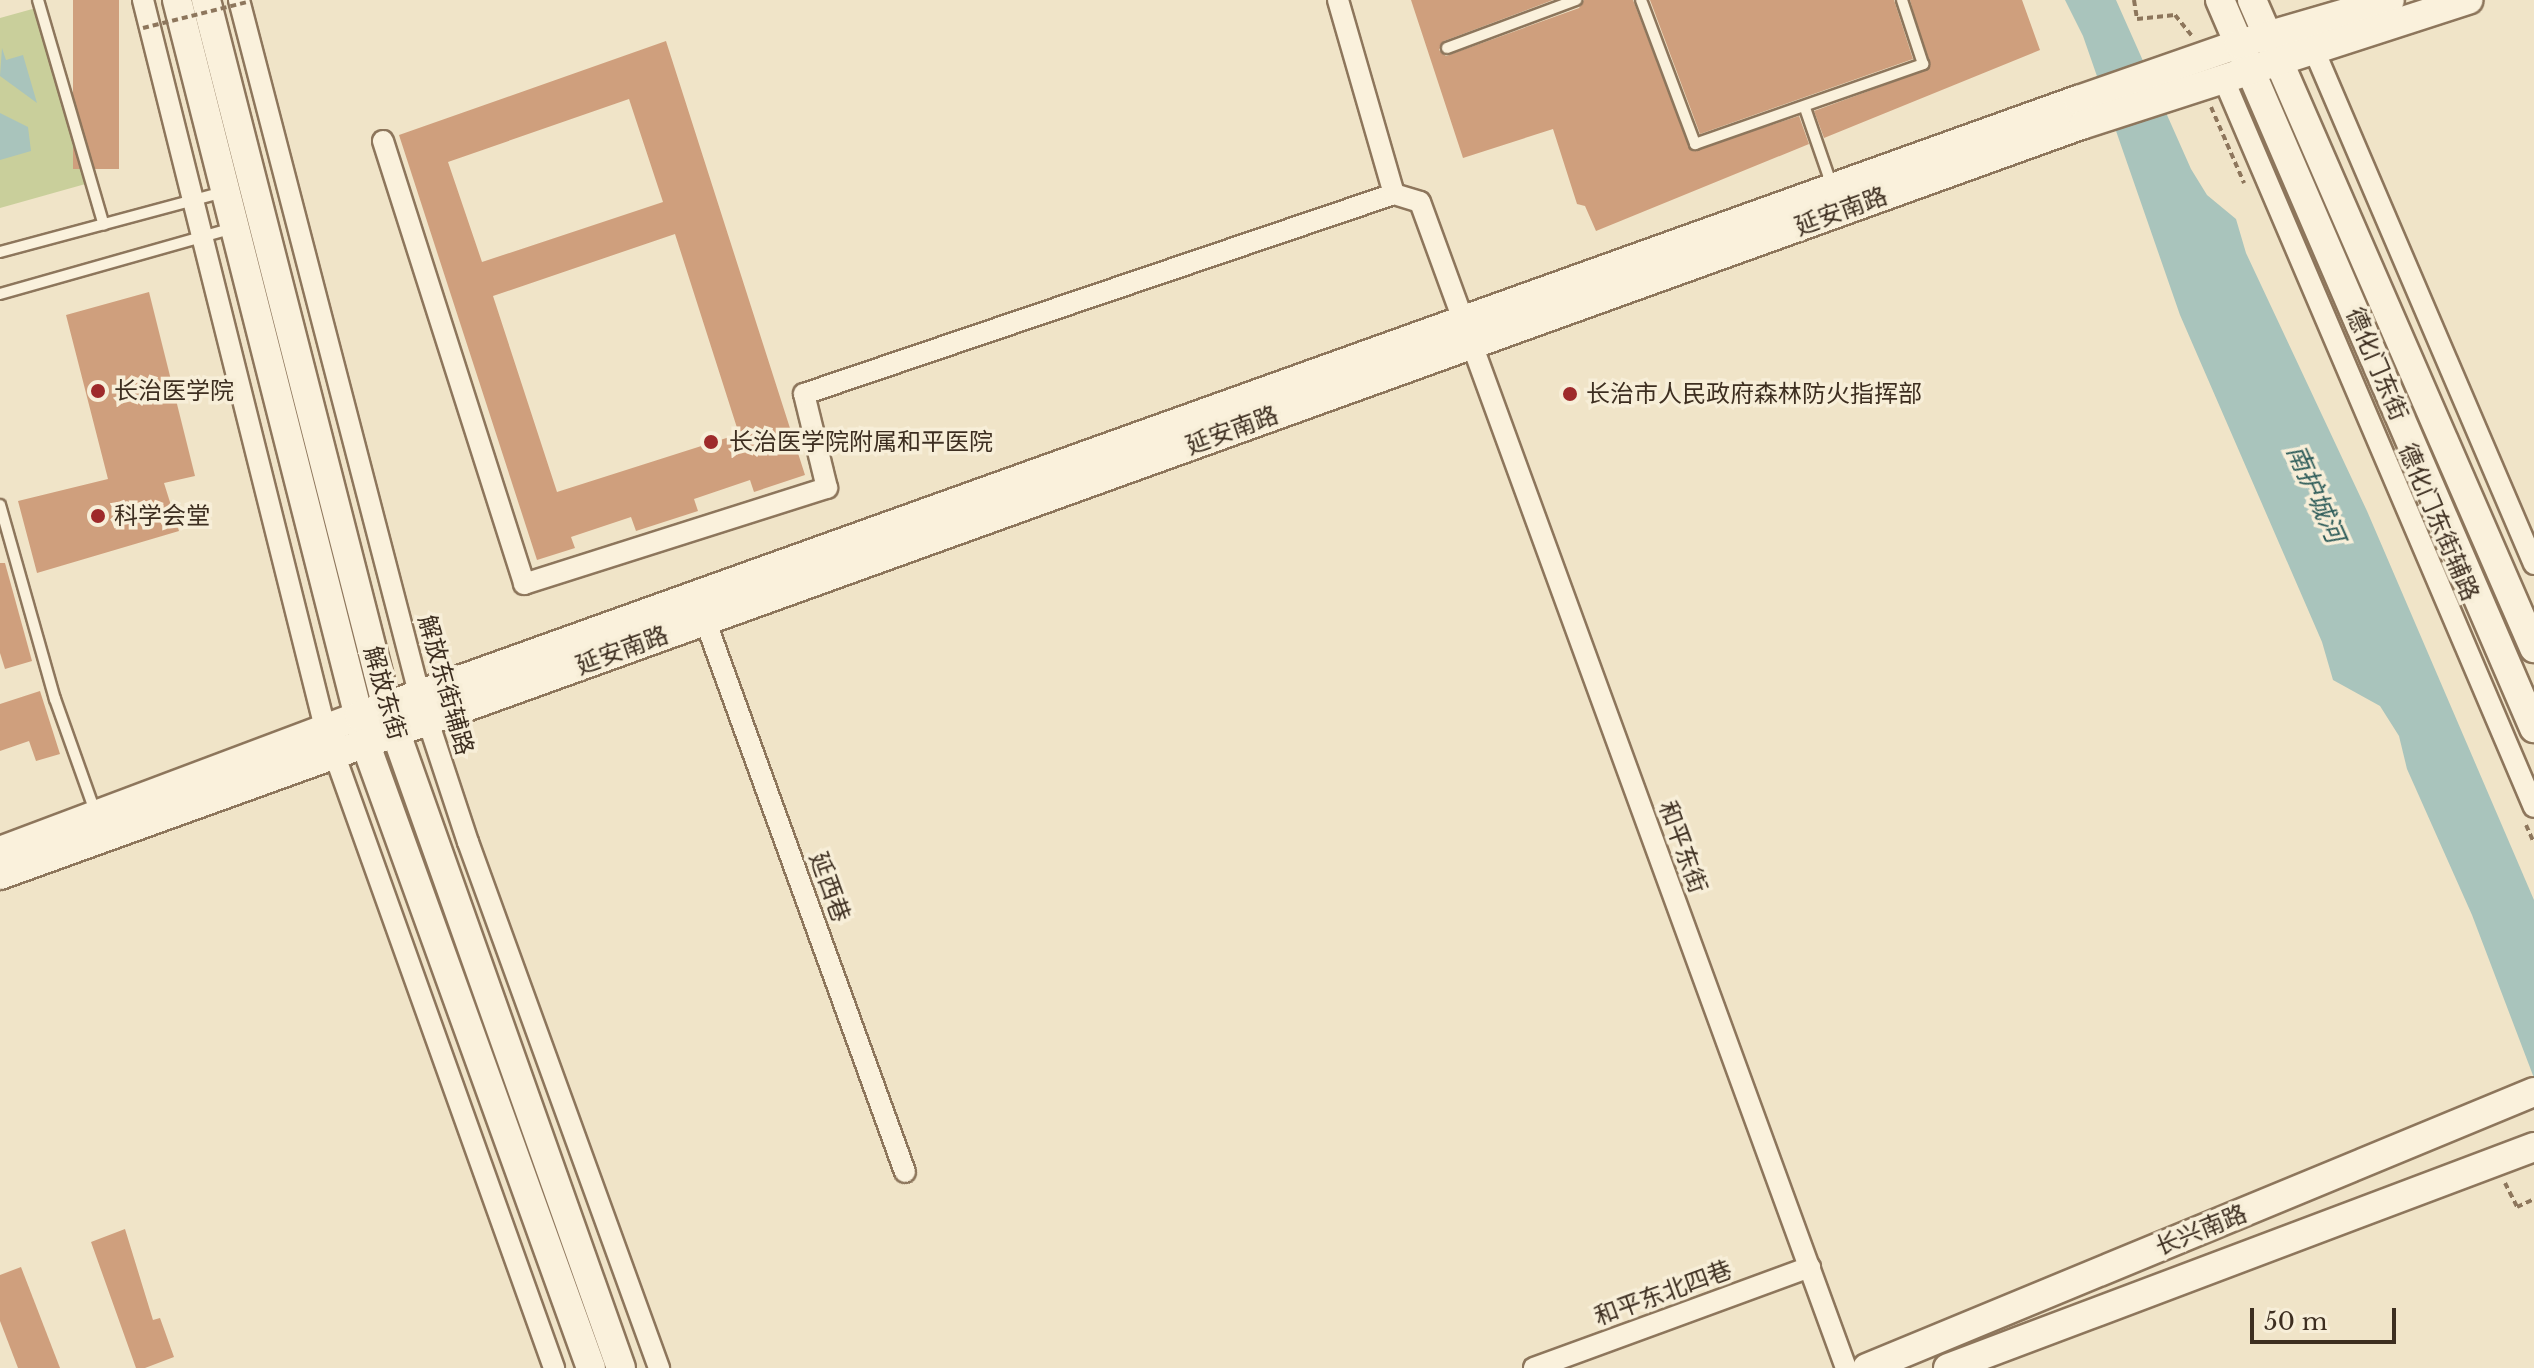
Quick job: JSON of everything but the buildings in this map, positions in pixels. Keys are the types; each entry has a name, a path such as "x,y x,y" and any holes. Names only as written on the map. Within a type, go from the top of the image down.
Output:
{"main road":[{"name":"解放东街","path":"177,0 366,745 591,1368"},
{"name":"解放东街","path":"206,0 391,721 621,1368"},
{"name":"德化门东街","path":"2220,0 2229,71 2534,728"},
{"name":"德化门东街","path":"2252,0 2534,648"},
{"name":"延安南路","path":"0,851 97,816 330,742 366,745 391,721 424,708 2081,112 2229,71 2390,0"},
{"name":"延安南路","path":"2275,50 2314,50 2468,0"},
{"name":"延安南路","path":"2081,112 2200,57 2229,71"},
{"name":"延安南路","path":"424,708 705,620 1466,333"},
{"name":"延安南路","path":"0,875 330,742 359,716 391,721"},
{"name":"长兴南路","path":"1867,1368 2534,1092"},
{"name":"长兴南路","path":"1948,1368 2534,1147"}],"street":[{"path":"143,0 330,742 554,1368"},
{"path":"383,141 524,584 827,488 804,394 1394,194 1338,0"},
{"name":"解放东街辅路","path":"243,1 424,708 659,1368"},
{"path":"2314,50 2534,564"},
{"name":"德化门东街辅路","path":"2229,71 2534,807"},
{"name":"和平东街","path":"1394,194 1420,202 1846,1368"},
{"name":"延西巷","path":"705,620 905,1172"},
{"name":"和平东北四巷","path":"1534,1368 1810,1267"}],"lane":[{"path":"38,0 104,225"},
{"path":"1447,48 1576,0"},
{"path":"1641,0 1695,144 1805,108 1923,64 1902,0"},
{"path":"1805,108 1835,201"},
{"path":"0,252 226,192"},
{"path":"0,294 235,227"},
{"path":"0,505 55,699 97,816"}],"path":[{"path":"2134,0 2137,19 2175,15 2200,57"},
{"path":"143,28 243,1"},
{"path":"2501,1160 2517,1207 2534,1199"}],"green space":[{"path":"36,8 89,183 0,208 0,18"}],"water":[{"name":"南护城河","path":"2065,0 2116,0 2191,169 2207,195 2236,219 2246,253 2367,511 2534,900 2534,1078 2472,915 2407,769 2399,736 2380,706 2333,680 2322,642 2180,315 2083,36"},
{"path":"2,48 6,60 23,55 37,103 0,76"},
{"path":"0,113 28,127 31,151 0,160"}],"place":[{"name":"长治医学院","path":"98,391"},
{"name":"长治市人民政府森林防火指挥部","path":"1570,394"},
{"name":"长治医学院附属和平医院","path":"711,442"},
{"name":"科学会堂","path":"98,516"}]}
